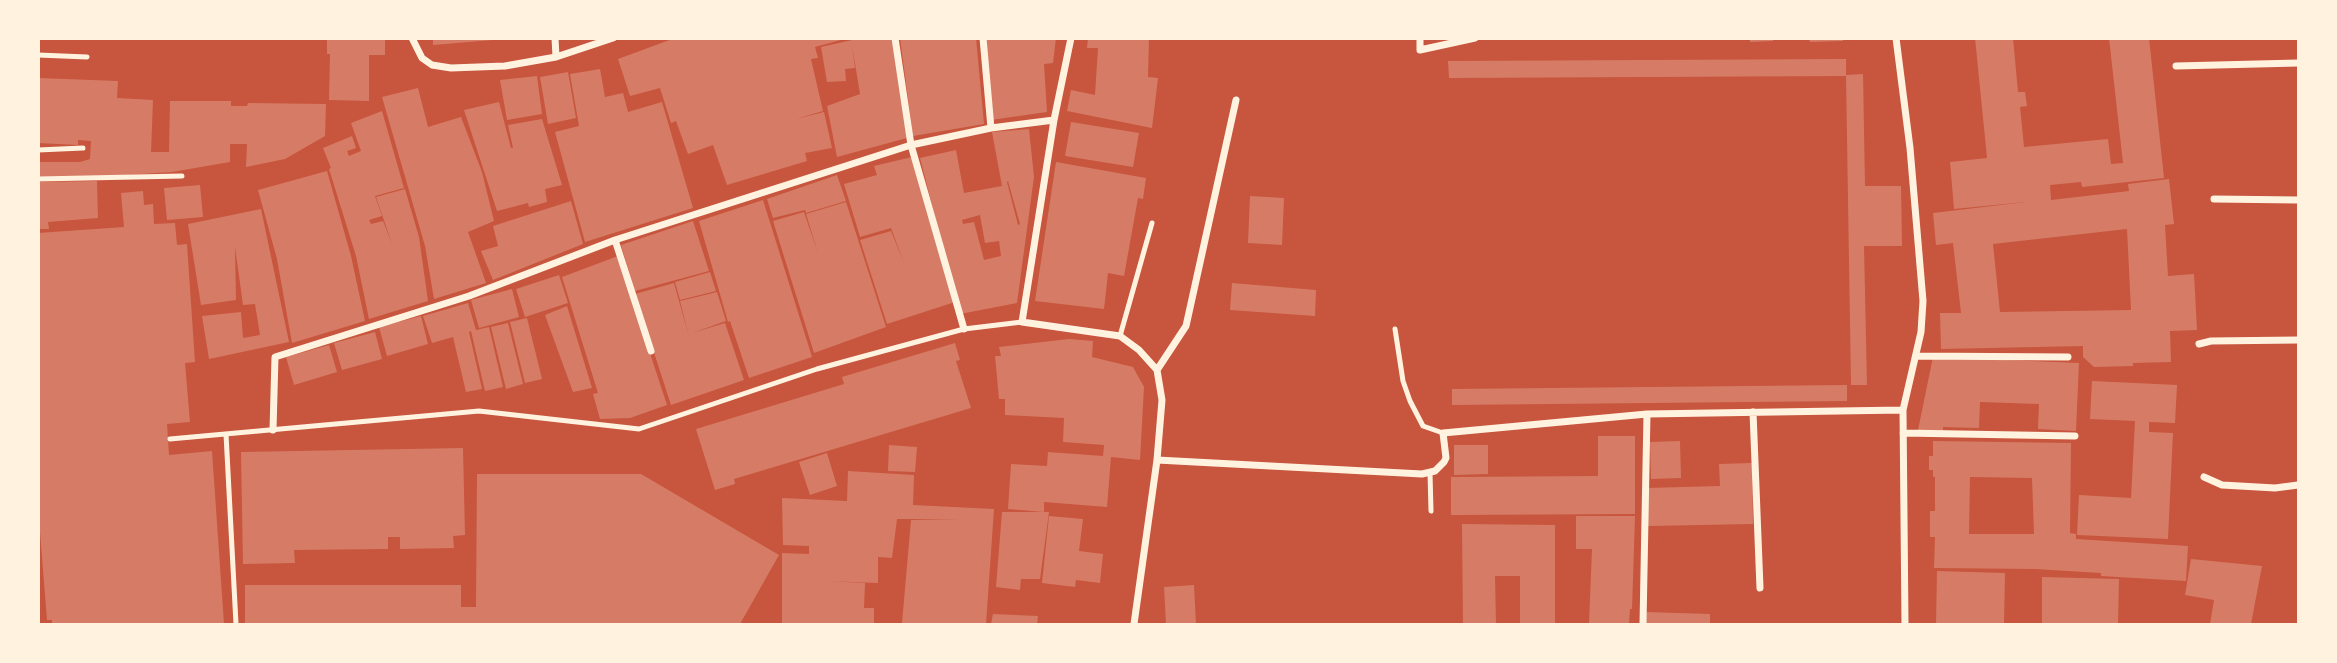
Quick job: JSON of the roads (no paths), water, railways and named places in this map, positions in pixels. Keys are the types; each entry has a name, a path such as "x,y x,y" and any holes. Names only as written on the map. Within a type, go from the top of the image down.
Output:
{"street":[{"path":"412,38 422,58 432,65 451,68 505,66 556,57 613,38"},
{"path":"555,38 556,57"},
{"path":"895,38 911,145 964,329"},
{"path":"983,38 991,128"},
{"path":"1071,38 1054,120 1022,323 1120,336 1139,350 1157,370 1162,400 1157,460 1134,625"},
{"path":"1420,38 1420,50 1475,38"},
{"path":"1896,38 1910,148 1923,289 1922,332 1903,410 1905,625"},
{"path":"2176,66 2298,63"},
{"path":"1157,370 1185,326 1236,100"},
{"path":"273,430 275,357 469,296 615,240 911,145 991,128 1054,120"},
{"path":"2214,199 2298,200"},
{"path":"615,240 651,351"},
{"path":"2199,344 2211,341 2298,340"},
{"path":"1916,356 2068,357"},
{"path":"1157,460 1430,473 1441,466 1446,457 1443,433 1647,414 1903,410"},
{"path":"1753,412 1760,588"},
{"path":"1643,625 1647,414"},
{"path":"1903,433 2075,436"},
{"path":"2204,477 2222,485 2275,488 2298,485"}],"lane":[{"path":"38,55 86,57"},
{"path":"38,150 83,148"},
{"path":"38,179 182,176"},
{"path":"1120,336 1152,223"},
{"path":"170,439 479,411 639,429 817,369 964,329 1022,323"},
{"path":"1395,329 1403,381 1410,401 1423,426 1443,433"},
{"path":"226,434 236,625"},
{"path":"1430,473 1431,511"}]}
